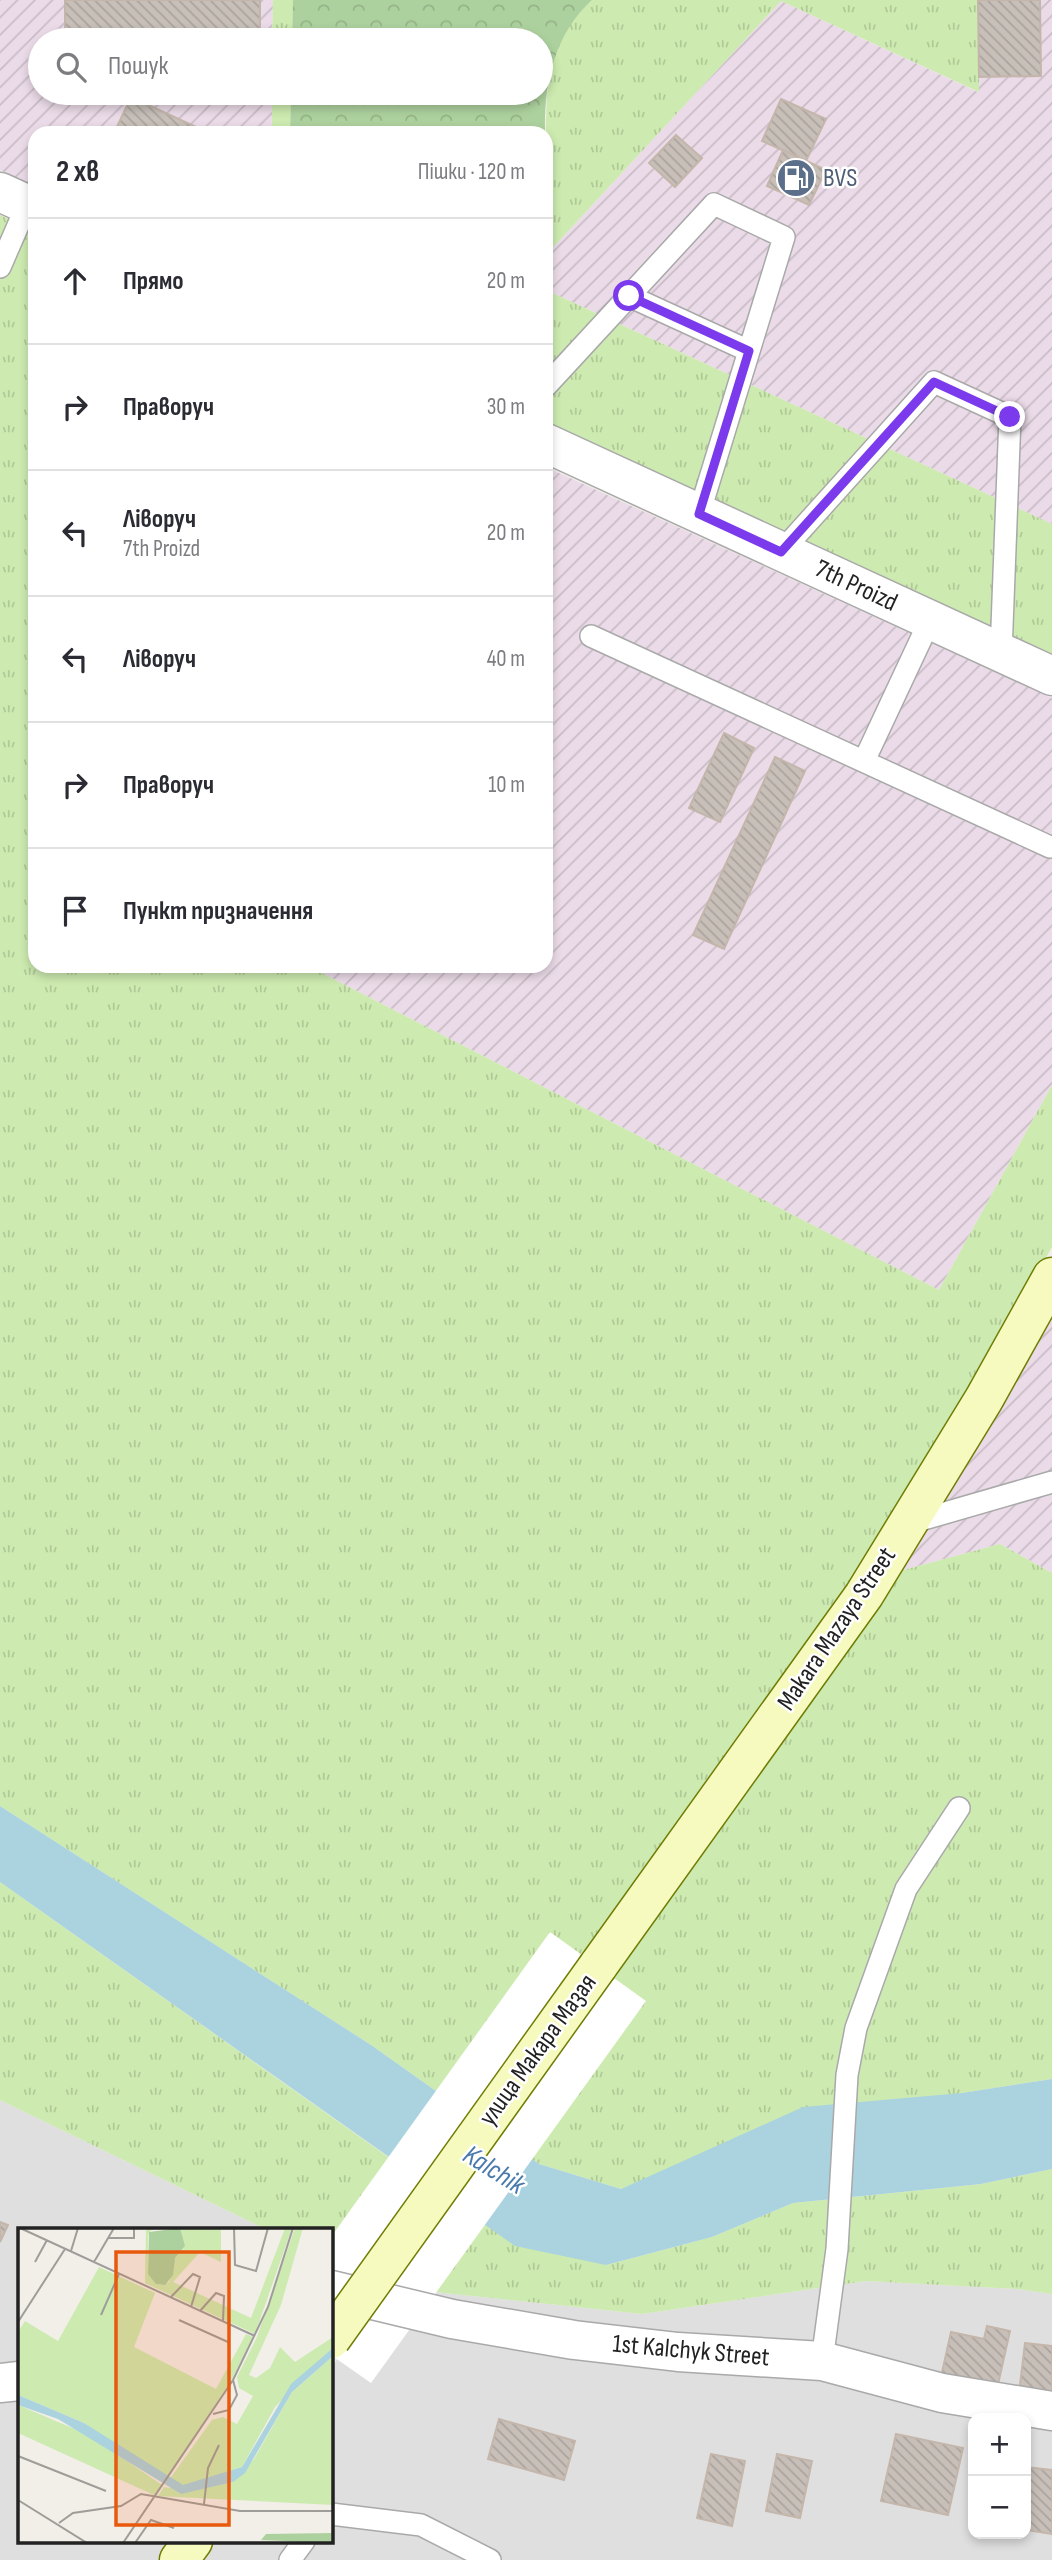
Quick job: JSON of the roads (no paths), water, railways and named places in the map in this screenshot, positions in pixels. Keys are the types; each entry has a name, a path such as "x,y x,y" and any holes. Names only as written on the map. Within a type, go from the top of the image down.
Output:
{"main road":[{"name":"Makara Mazaya Street","path":"598,1966 864,1595 1052,1278"},
{"name":"улица Макара Мазая","path":"332,2338 598,1966"},
{"path":"179,2560 191,2542"}],"street":[{"name":"7th Proizd","path":"553,446 1052,676"},
{"name":"1st Kalchyk Street","path":"332,2290 452,2319 574,2340 678,2352 822,2361 942,2393 1052,2411"},
{"path":"0,2383 18,2381"}],"lane":[{"path":"0,267 21,202"},
{"path":"553,378 714,204 784,237 699,514"},
{"path":"629,296 749,351"},
{"path":"781,552 934,382 1010,417 1002,653"},
{"path":"864,761 930,620"},
{"path":"591,636 1050,847"},
{"path":"908,1523 1052,1482"},
{"path":"822,2361 837,2249 848,2075 856,2028 906,1889 959,1808"},
{"path":"332,2514 421,2525 490,2560"},
{"path":"290,2560 303,2542"}],"water":[{"name":"Kalchik","path":"0,1806 371,2045 539,2164 621,2189 803,2107 962,2093 1052,2079 1052,2169 981,2184 793,2203 712,2237 606,2265 515,2246 0,1882"}],"place":[{"name":"BVS","path":"796,178"}]}
